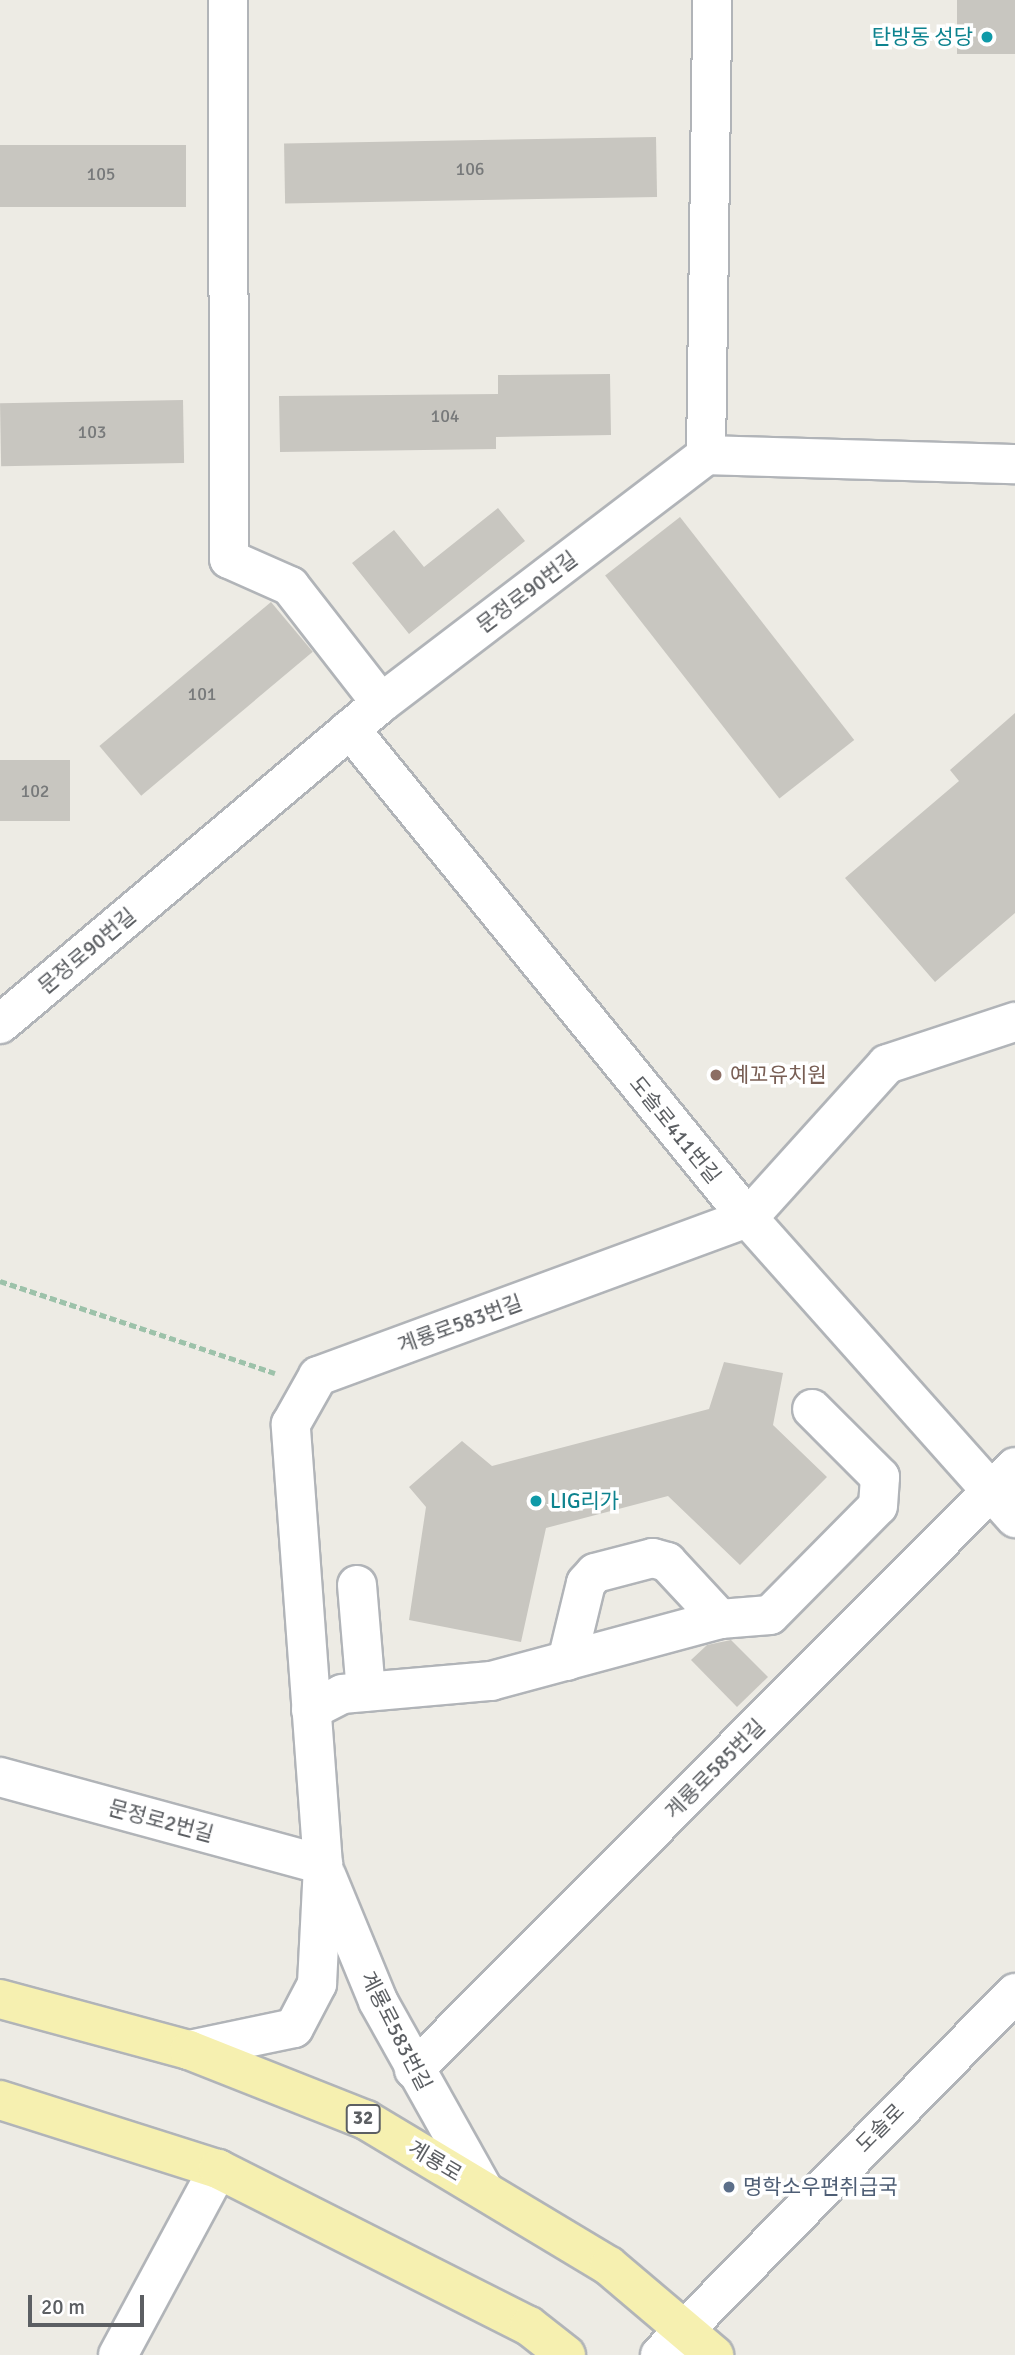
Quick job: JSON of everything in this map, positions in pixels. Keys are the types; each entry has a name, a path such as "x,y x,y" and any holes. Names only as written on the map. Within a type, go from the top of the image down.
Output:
{"main road":[{"name":"계룡로","path":"0,1998 189,2050 366,2120 609,2266 684,2326 714,2355"},
{"path":"0,2100 218,2169 529,2326 566,2355"}],"street":[{"path":"228,0 229,559 290,586 381,703"},
{"path":"712,0 706,455 1015,464"},
{"name":"문정로90번길","path":"0,1024 381,703 706,455"},
{"name":"도솔로411번길","path":"350,729 748,1218 1007,1493"},
{"name":"계룡로583번길","path":"189,2050 294,2028 310,2007 323,1865 291,1424 318,1376 748,1218 887,1064 1015,1022"},
{"path":"311,1710 342,1694 491,1681 720,1619 769,1615 878,1506 880,1477 812,1409"},
{"name":"계룡로585번길","path":"414,2070 1007,1493"},
{"path":"567,1661 586,1583 595,1573 653,1558 667,1562 720,1619"},
{"path":"357,1585 366,1692"},
{"name":"문정로2번길","path":"0,1777 323,1865"},
{"name":"계룡로583번길","path":"323,1865 377,2001 483,2189"},
{"name":"도솔로","path":"660,2355 684,2326 1015,1993"},
{"path":"118,2355 218,2169"}],"path":[{"path":"0,1281 313,1385"}],"building":[{"name":"탄방동 성당","path":"957,0 1015,0 1015,54 957,54"},
{"path":"656,137 657,197 285,203 284,143"},
{"path":"0,145 186,145 186,207 0,207"},
{"path":"610,374 611,435 496,437 496,449 280,452 279,396 498,394 498,375"},
{"path":"183,400 184,463 1,466 0,403"},
{"path":"498,508 525,541 409,634 352,563 394,530 424,567"},
{"path":"680,517 854,740 779,798 605,575"},
{"path":"271,602 313,652 141,796 99,746"},
{"path":"1015,713 1015,913 935,982 845,878 959,781 950,770"},
{"path":"0,760 70,760 70,821 0,821"},
{"name":"LIG리가","path":"724,1362 783,1373 773,1425 827,1477 740,1565 668,1496 546,1528 521,1642 409,1620 426,1507 409,1487 462,1441 492,1466 709,1409"},
{"path":"731,1640 768,1677 737,1707 691,1660 707,1645"}],"place":[{"name":"탄방동 성당","path":"987,37"},
{"name":"예꼬유치원","path":"716,1075"},
{"name":"LIG리가","path":"536,1501"},
{"name":"명학소우편취급국","path":"729,2187"}]}
